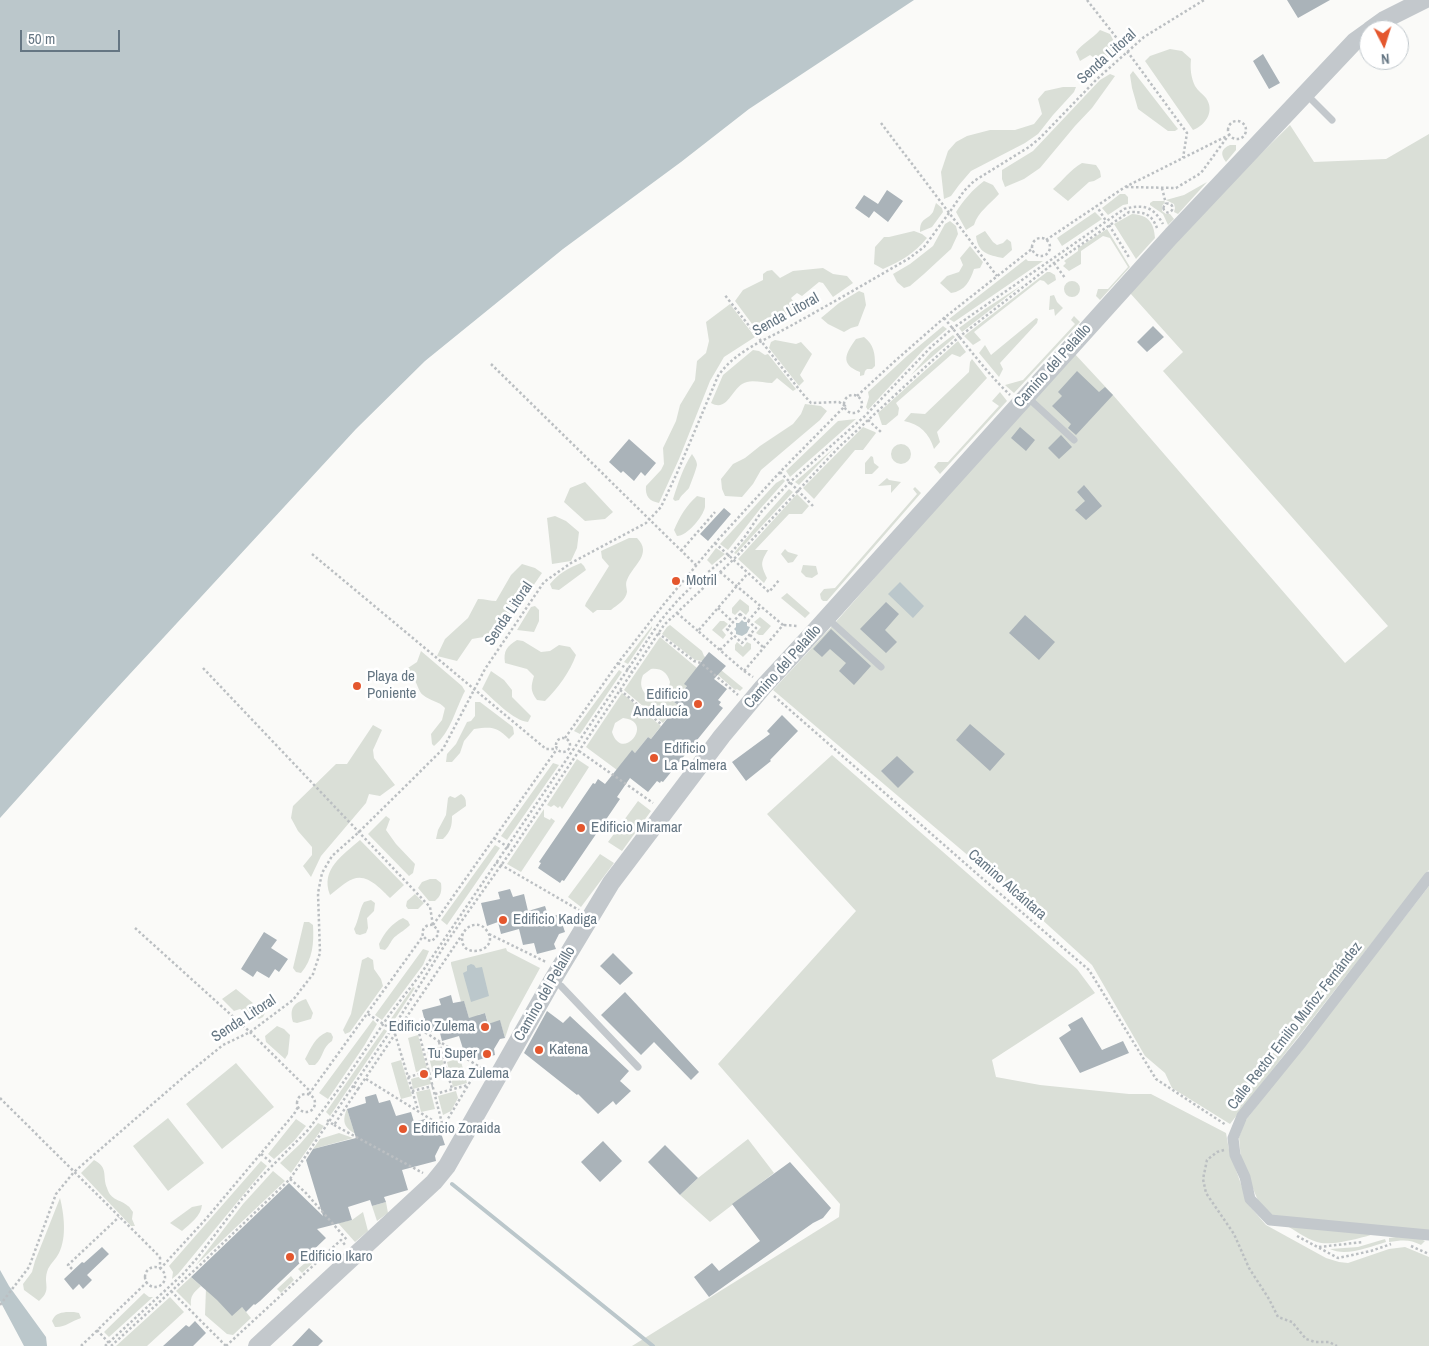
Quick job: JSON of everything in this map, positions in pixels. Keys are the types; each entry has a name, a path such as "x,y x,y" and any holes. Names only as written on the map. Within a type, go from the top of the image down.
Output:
{"street":[{"name":"Camino del Pelaíllo","path":"1384,20 1424,0"},
{"name":"Camino del Pelaíllo","path":"257,1346 434,1182 447,1166 552,981 611,883 760,683 827,618 1019,397 1139,272 1165,235 1359,38"},
{"name":"Calle Rector Emilio Muñoz Fernández","path":"1234,1148 1233,1138 1242,1116 1302,1042 1429,877"},
{"path":"1234,1148 1235,1155 1245,1177 1250,1199 1270,1220 1429,1235"}],"lane":[{"path":"1306,94 1332,120"},
{"path":"1019,397 1074,440"},
{"path":"827,618 881,668"},
{"path":"552,981 561,986 638,1067"}],"path":[{"path":"1087,0 1187,133 1183,158"},
{"name":"Senda Litoral","path":"0,1305 29,1267 56,1194 74,1172 223,1045 250,1032 293,1000 313,974 320,953 318,893 322,873 332,856 359,832 442,748 485,669 544,582 571,563 646,523 661,507 678,473 718,376 724,368 746,349 762,342 908,260 924,247 974,181 1029,147 1040,138 1098,79 1144,37 1204,0"},
{"path":"1125,186 1176,188 1201,173 1229,135 1228,129 1233,122 1239,121 1246,127 1245,135 1240,139 1234,139 1229,135"},
{"path":"881,123 997,276"},
{"path":"1046,240 1125,186 1229,135"},
{"path":"1210,161 1216,166"},
{"path":"1162,188 1166,204"},
{"path":"1096,205 1139,272"},
{"path":"110,1345 183,1274 254,1186 308,1130 420,975 662,620 695,582 729,555 744,538 762,512 790,482 865,416 931,347 953,328 1124,209 1135,206 1146,207 1154,212 1166,230 1165,235"},
{"path":"105,1346 110,1345 172,1291 290,1179 392,1030 446,943 512,850 664,625 734,560 839,447 934,358 1054,263 1129,212 1143,212 1153,218 1165,235"},
{"path":"316,1112 313,1110 302,1111 298,1107 297,1101 301,1096 310,1093 368,1014 423,936 423,928 433,924 557,749 557,742 561,738 565,738 618,663 696,565 780,472 845,406 845,401 849,396 857,396 944,318 1032,248 1034,242 1038,239 1046,240 1050,248 1047,253 1042,255 1037,254 1032,248"},
{"path":"1047,253 1050,257"},
{"path":"1054,263 1065,278"},
{"path":"724,294 811,403 839,402 851,412 856,412 859,410 862,402 857,396"},
{"path":"944,318 999,384 1019,397"},
{"path":"491,364 696,565"},
{"path":"859,410 863,415"},
{"path":"868,420 882,433"},
{"path":"780,472 813,506"},
{"path":"681,551 715,512"},
{"path":"715,543 769,592 780,579"},
{"path":"312,554 546,749 557,749 564,752 570,748 570,742 565,738"},
{"path":"720,572 784,625 805,626"},
{"path":"698,631 748,572"},
{"path":"748,621 761,606"},
{"path":"718,608 733,622"},
{"name":"Camino Alcántara","path":"677,613 1089,970 1156,1079 1213,1118"},
{"path":"740,614 756,628 742,643 726,630 733,622 740,614"},
{"path":"744,671 784,625"},
{"path":"658,633 694,661 701,663 740,697"},
{"path":"750,635 764,648"},
{"path":"720,650 734,636"},
{"path":"618,663 632,672"},
{"path":"203,668 430,906 433,924 438,930 437,938"},
{"path":"620,690 661,724"},
{"path":"579,751 657,806"},
{"path":"494,838 512,850"},
{"path":"496,862 590,917"},
{"path":"334,1125 466,928 474,924 483,927 489,934 549,963"},
{"path":"134,928 250,1032 310,1093 316,1101 313,1110"},
{"path":"463,933 464,946 475,952 479,952 486,947 489,943 489,934"},
{"path":"423,936 430,941 437,938"},
{"path":"437,938 441,940"},
{"path":"446,943 453,948"},
{"path":"368,1014 392,1030"},
{"path":"398,1020 401,1022 404,1019"},
{"path":"404,1019 488,1072"},
{"path":"418,1028 443,1127"},
{"path":"395,1033 418,1112"},
{"path":"439,1041 452,1089"},
{"path":"408,1077 446,1067"},
{"path":"443,1127 479,1067"},
{"path":"366,1078 449,1132"},
{"path":"435,1094 469,1084"},
{"path":"353,1086 358,1089"},
{"path":"412,1091 433,1086"},
{"path":"0,1098 160,1257 160,1269"},
{"path":"160,1269 205,1220 298,1107"},
{"path":"328,1121 430,1177"},
{"path":"1234,1148 1217,1152 1207,1160 1204,1179 1206,1193 1234,1234 1249,1268 1278,1316 1292,1322 1306,1339 1315,1342 1329,1342 1337,1346"},
{"path":"261,1154 272,1163"},
{"path":"290,1179 305,1192 348,1240"},
{"path":"72,1269 68,1266 119,1217"},
{"path":"1294,1234 1338,1258 1389,1244 1398,1244"},
{"path":"172,1291 226,1346 340,1240 349,1248"},
{"path":"1406,1244 1429,1254"},
{"path":"154,1267 160,1269 165,1276 163,1283 158,1286 155,1287 147,1282 145,1276 148,1270 154,1267"},
{"path":"81,1346 147,1282"},
{"path":"163,1283 166,1286"},
{"path":"97,1330 110,1345"}],"shaded area":[{"path":"0,0 914,0 749,109 563,249 425,361 356,429 105,701 0,818"},
{"path":"1100,30 1110,34 1118,49 1109,58 1100,62 1090,55 1080,61 1076,52"},
{"path":"1170,49 1182,51 1191,59 1191,73 1196,88 1209,103 1208,117 1202,125 1193,130 1145,61 1150,56"},
{"path":"1133,71 1178,129 1168,131 1138,109 1130,75"},
{"path":"1110,74 1115,76 1092,108 1040,168 1024,179 1005,187 1002,179 1002,170 1033,151 1100,80"},
{"path":"1063,87 1076,87 1074,92 1038,134 1025,143 971,171 951,196 944,199 941,172 948,151 956,142 967,136 990,130 1015,130 1034,124 1042,114 1038,99 1045,91"},
{"path":"1290,125 1314,162 1386,159 1429,134 1429,870 1230,1124 1172,1088 1165,1073 1145,1056 1092,965 1017,897 773,690 834,624 1073,352 1113,395 1345,663 1388,626 1163,371 1183,352 1130,293 1242,172"},
{"path":"1230,145 1236,145 1236,150 1226,162 1222,152"},
{"path":"1082,163 1096,165 1101,177 1089,182 1068,201 1053,189"},
{"path":"984,181 993,185 999,194 981,212 974,225 966,230 956,212 969,195"},
{"path":"1207,182 1178,214 1174,212 1174,204 1166,200 1184,195"},
{"path":"1120,194 1125,194 1128,197 1128,204 1123,205 1108,215 1102,208"},
{"path":"1153,201 1165,202 1162,206 1162,211 1170,214 1174,219 1168,225 1163,214 1150,205"},
{"path":"936,203 942,208 943,212 932,227 920,232 921,224 931,215"},
{"path":"1095,212 1102,219 1062,246 1057,238"},
{"path":"1132,214 1149,220 1152,224 1155,238 1136,259 1114,224"},
{"path":"950,221 956,226 958,234 951,249 910,286 904,288 897,282 893,274 910,264 933,246 945,224"},
{"path":"1107,229 1130,267 1100,300 1096,296 1098,289 1108,289 1128,267 1110,238 1103,236 1081,251 1081,264 1069,271 1063,266 1066,263 1064,261 1078,251 1078,248"},
{"path":"914,231 927,238 913,252 902,260 883,269 874,264 875,247 884,237"},
{"path":"985,231 997,245 1007,239 1011,242 1012,250 1003,258 993,256 981,250 976,236"},
{"path":"970,246 983,262 980,268 974,269 969,281 963,288 951,293 940,283 947,276 959,272 963,265 960,258"},
{"path":"1026,259 1028,261 1043,261 954,322 949,319"},
{"path":"823,268 833,274 847,276 853,283 833,297 823,283 819,282 802,296 797,293 791,298 797,307 761,336 735,301 743,290 763,280 763,274 767,271 772,270 780,278 793,271"},
{"path":"1047,272 1055,275 1056,280 1048,285 1040,280 974,332 981,340 973,345 964,336"},
{"path":"1072,281 1080,289 1072,297 1064,289"},
{"path":"1022,285 962,332 959,328 985,309"},
{"path":"859,291 864,293 866,305 858,326 844,332 821,318 839,303"},
{"path":"1054,295 1057,302 1063,308 1055,316 1054,309 1049,310 1050,296"},
{"path":"730,304 755,337 724,357 710,381 659,503 656,502 647,495 646,486 664,464 663,448 676,421 680,405 695,380 697,361 706,353 709,341 706,322"},
{"path":"1074,316 1080,322 1014,393 1005,385 1023,380 1075,324 1071,320"},
{"path":"1036,318 1038,319 1037,323 1000,363 1003,369 999,377 979,353 985,345 991,355"},
{"path":"943,326 947,329 925,348 868,410 866,407 869,397 868,392"},
{"path":"953,335 955,337 911,375 931,352"},
{"path":"864,337 870,343 873,350 875,366 872,369 867,369 864,375 860,376 860,372 849,365 846,358 849,349 856,339"},
{"path":"775,340 796,344 801,342 812,354 800,375 804,381 799,386 769,348 771,342"},
{"path":"958,341 966,352 960,357 952,354 896,403 899,408 898,415 886,425 882,425 878,413"},
{"path":"753,350 765,355 768,354 796,389 793,391 777,378 772,383 750,381 742,384 726,402 717,405 711,403 723,375"},
{"path":"972,359 987,378 937,432 940,442 934,449 923,430 915,424 904,421 911,413 925,414 969,372"},
{"path":"1000,392 1007,401 940,474 934,467 938,462 948,462 999,406 992,401"},
{"path":"805,404 821,406 827,411 820,420 761,470 753,484 742,497 725,496 721,479 733,464 745,458 793,424 801,414"},
{"path":"856,419 790,477 786,471 838,421"},
{"path":"863,427 876,433 863,450 855,450 814,499 803,488"},
{"path":"901,444 908,447 911,454 908,461 901,464 894,461 891,454 894,447"},
{"path":"834,448 799,485 795,482"},
{"path":"692,454 697,465 689,488 679,500 675,501 673,499 679,482"},
{"path":"871,456 874,463 879,467 872,474 865,474 865,463"},
{"path":"887,478 901,482 891,493 891,485 878,486"},
{"path":"783,479 785,481 728,550 720,544 776,483"},
{"path":"585,482 613,512 605,519 585,521 564,502 570,488"},
{"path":"915,487 921,493 827,601 823,601 820,594 824,589 835,588 917,494 913,489"},
{"path":"789,489 793,492 736,554 734,553 758,524"},
{"path":"797,494 809,506 802,514 789,514 755,550 768,550 763,561 767,578 764,583 738,559"},
{"path":"697,496 705,498 704,511 690,529 677,536 674,530 679,520 686,507"},
{"path":"555,516 566,521 579,532 577,548 571,561 552,564 547,518"},
{"path":"629,538 637,538 643,549 640,559 626,582 626,595 611,610 597,610 593,613 585,606 586,603 609,566 602,558 601,551"},
{"path":"716,548 725,554 712,565 707,560"},
{"path":"785,549 798,555 793,562 788,563 781,554"},
{"path":"581,563 586,570 559,590 552,589 550,584 556,577"},
{"path":"522,564 535,568 542,573 508,622 495,635 472,639 457,661 437,656 445,639 468,618 478,599 496,601 511,575"},
{"path":"803,565 816,566 818,574 812,578 806,577 801,572"},
{"path":"900,582 924,606 913,618 888,594"},
{"path":"787,593 810,613 805,618 781,598"},
{"path":"740,599 749,606 749,611 746,615 740,610 735,615 732,613 732,608"},
{"path":"535,606 539,610 539,621 534,632 517,630 531,607"},
{"path":"760,617 771,626 763,635 756,633 761,627 754,622"},
{"path":"742,620 747,622 747,626 750,627 747,633 742,636 736,634 734,629 736,623"},
{"path":"720,621 728,624 722,630 726,635 723,639 712,630"},
{"path":"670,625 743,688 740,691 735,690 702,661 695,660 662,634"},
{"path":"652,626 628,664 624,662"},
{"path":"660,637 697,668 687,686 674,702 678,705 663,723 624,690","holes":["651,669 665,673 670,682 668,690 658,697 646,694 641,683 643,675"]},
{"path":"517,640 523,641 541,652 550,651 559,645 570,647 576,655 563,680 545,701 537,700 533,694 532,683 534,676 527,669 505,663 506,649"},
{"path":"737,642 743,647 747,642 751,644 751,649 743,657 735,650"},
{"path":"421,651 462,686 465,691 449,727 434,746 431,734 442,720 445,708 423,695 413,678 408,679 405,676 405,670 417,662"},
{"path":"619,670 622,672 580,734 574,731"},
{"path":"491,671 504,680 512,690 512,697 531,716 528,722 522,721 510,714 482,689"},
{"path":"622,693 661,726 651,739 648,737 635,753 632,751 617,770 586,747","holes":["623,718 632,721 637,726 634,738 623,744 617,741 612,732 615,723"]},
{"path":"475,702 480,702 513,727 514,734 509,739 493,728 474,729 464,741 460,753 452,762 446,762 447,754 456,744 467,722 471,721 475,716"},
{"path":"373,725 382,730 373,750 374,758 395,785 380,796 369,794 366,803 321,856 311,877 303,866 312,855 312,847 298,831 291,818 293,806 336,764 347,764"},
{"path":"832,755 1077,969 1095,993 992,1060 996,1077 1040,1085 1129,1094 1151,1094 1226,1133 1229,1150 1248,1204 1266,1225 1326,1258 1339,1262 1348,1263 1389,1249 1405,1247 1429,1257 1429,1346 632,1346 839,1217 840,1204 718,1064 856,911 767,814"},
{"path":"577,759 589,767 562,809 560,806 558,808 554,805 551,807 547,805"},
{"path":"553,763 559,765 507,840 501,836"},
{"path":"461,794 465,798 466,806 452,816 451,828 446,836 443,839 436,839 438,830 446,815 448,798 450,796 455,798"},
{"path":"638,801 651,811 622,851 608,842"},
{"path":"544,809 544,817 555,821 521,872 507,864"},
{"path":"386,816 390,819 386,830 415,864 413,873 409,876 368,834"},
{"path":"360,840 404,885 390,898 373,883 363,878 347,882 330,895 328,878 331,870 340,857"},
{"path":"495,845 500,848 447,925 441,920"},
{"path":"600,854 614,863 581,907 568,897"},
{"path":"436,879 441,883 441,893 435,901 429,901 418,888 422,882"},
{"path":"1429,886 1429,1233 1275,1218 1259,1203 1241,1160 1239,1137 1245,1121"},
{"path":"415,894 424,903 418,909 408,909 406,906 407,901"},
{"path":"371,900 375,903 374,911 367,918 368,928 366,933 356,934 354,929 362,905 364,902"},
{"path":"403,918 410,925 394,937 385,950 380,949 379,944 386,932"},
{"path":"304,922 309,922 313,925 313,938 308,962 301,973 296,972 293,968"},
{"path":"506,948 507,951 540,968 510,1023 505,1038 500,1021 489,1026 485,1013 478,1015 478,1017 469,1018 464,1002 461,1002 451,962"},
{"path":"423,949 429,951 423,965 382,1020 375,1015"},
{"path":"368,957 373,960 374,969 381,979 383,986 350,1032 345,1034 343,1030 351,1014 362,960"},
{"path":"471,964 476,968 482,967 489,996 471,1002 463,973 467,971 467,966"},
{"path":"413,987 415,988 391,1025 388,1023"},
{"path":"236,989 265,1013 263,1017 259,1019 240,1009 234,1011 222,999"},
{"path":"306,999 313,1013 311,1019 297,1023 293,1022 292,1010 298,1002"},
{"path":"373,1020 377,1024 328,1099 319,1093"},
{"path":"277,1026 284,1029 290,1035 288,1054 285,1059 266,1042 265,1036"},
{"path":"384,1029 387,1031 330,1116 326,1112"},
{"path":"327,1032 331,1033 332,1041 326,1046 315,1065 309,1065 305,1059 309,1051 316,1040"},
{"path":"418,1035 427,1069 416,1072 408,1038"},
{"path":"439,1047 444,1066 432,1069 427,1050"},
{"path":"460,1058 467,1083 453,1087 447,1062"},
{"path":"401,1060 412,1096 401,1099 391,1063"},
{"path":"236,1063 274,1107 222,1149 186,1104"},
{"path":"429,1074 431,1084 413,1089 411,1079"},
{"path":"430,1089 435,1109 421,1112 416,1092"},
{"path":"456,1091 458,1098 451,1111 443,1115 438,1096"},
{"path":"347,1109 354,1131 368,1140 348,1129 344,1121"},
{"path":"168,1118 204,1163 168,1191 133,1146"},
{"path":"296,1119 306,1126 294,1141 274,1159 268,1154"},
{"path":"318,1123 324,1126 291,1173 280,1163"},
{"path":"339,1133 353,1138 313,1149 320,1139"},
{"path":"748,1139 774,1173 710,1222 680,1195 698,1178"},
{"path":"94,1160 102,1166 106,1184 113,1198 129,1206 133,1212 132,1219 135,1226 131,1226 81,1173"},
{"path":"261,1161 267,1166 172,1279 173,1272 169,1266"},
{"path":"273,1171 285,1181 196,1265 243,1204"},
{"path":"60,1198 64,1218 62,1247 48,1269 46,1274 46,1290 39,1301 24,1290 23,1284 32,1272"},
{"path":"386,1202 388,1213 377,1221 372,1206"},
{"path":"202,1205 192,1223 182,1231 170,1223 192,1207"},
{"path":"363,1212 368,1231 355,1242 338,1223 352,1220"},
{"path":"1285,1225 1380,1232 1348,1241 1323,1243 1309,1239"},
{"path":"1417,1237 1425,1241 1421,1245 1406,1240 1389,1242 1389,1238"},
{"path":"1385,1239 1386,1242 1350,1252 1330,1249 1358,1247"},
{"path":"313,1256 316,1260 302,1273 298,1269"},
{"path":"0,1270 9,1286 46,1337 47,1346 24,1346 0,1301"},
{"path":"291,1276 294,1280 281,1293 277,1289"},
{"path":"191,1277 201,1286 193,1295 191,1306 176,1291"},
{"path":"206,1288 242,1307 251,1318 233,1335 227,1334 205,1315"},
{"path":"144,1293 149,1297 153,1297 109,1337 104,1332"},
{"path":"170,1297 184,1312 147,1346 116,1346"},
{"path":"59,1313 79,1313 81,1318 55,1327 52,1321 54,1317"}],"building":[{"path":"1287,0 1330,0 1298,18"},
{"path":"1263,54 1280,83 1269,89 1253,61"},
{"path":"887,190 903,201 888,222 874,211 869,218 855,208 864,195 878,204"},
{"path":"1153,326 1164,337 1147,352 1137,342"},
{"path":"1077,371 1099,392 1105,387 1113,395 1076,435 1068,428 1071,424 1052,406 1062,396 1058,392"},
{"path":"1020,427 1035,440 1026,451 1011,438"},
{"path":"1061,435 1072,447 1059,459 1048,448"},
{"path":"629,439 656,463 645,476 641,472 634,481 609,462"},
{"path":"1084,485 1102,506 1086,520 1075,510 1085,501 1077,492"},
{"path":"724,508 731,514 708,541 700,534"},
{"path":"886,602 899,614 885,630 897,642 886,653 860,629"},
{"path":"1025,615 1055,642 1039,660 1009,633"},
{"path":"831,629 871,666 854,685 839,671 846,663 830,649 822,657 813,649"},
{"path":"709,652 726,666 714,679 727,689 718,700 721,702 719,705 723,708 663,782 657,781 648,792 630,778 617,797 620,799 564,881 562,880 560,883 538,868 541,863 539,862 593,783 595,784 598,779 605,784 632,750 635,753 648,737 651,739 678,705 674,702 687,686 684,684"},
{"path":"782,715 798,731 771,761 746,781 732,762 770,734 767,731"},
{"path":"970,724 1005,754 990,771 956,740"},
{"path":"897,756 914,772 898,788 881,771"},
{"name":"Edificio Kadiga","path":"510,889 513,897 524,894 528,911 545,906 549,918 559,914 565,932 559,934 554,944 556,949 537,954 534,943 523,945 519,929 501,934 498,922 487,926 481,903 500,899 498,892"},
{"path":"264,932 277,940 271,948 288,959 279,972 275,969 269,978 257,971 253,977 241,969"},
{"path":"613,953 633,973 620,985 600,966"},
{"path":"625,992 699,1072 691,1080 654,1042 641,1055 601,1015"},
{"name":"Edificio Zulema","path":"451,995 453,1003 464,1001 469,1018 485,1013 488,1024 500,1020 505,1038 500,1039 494,1049 495,1055 478,1060 474,1048 464,1052 459,1036 442,1041 439,1029 428,1033 422,1010 441,1005 439,999"},
{"path":"547,1011 563,1023 570,1016 629,1071 620,1081 631,1091 616,1105 613,1101 598,1114 578,1094 524,1053"},
{"path":"1082,1017 1102,1050 1123,1041 1129,1053 1080,1073 1059,1038 1071,1030 1068,1025"},
{"path":"376,1094 379,1103 390,1100 396,1116 411,1112 414,1122 425,1119 428,1130 439,1127 445,1145 440,1146 435,1156 436,1161 402,1170 408,1190 384,1197 386,1202 372,1206 370,1200 348,1207 352,1220 317,1229 326,1238 260,1301 246,1312 242,1307 232,1316 191,1277 289,1183 323,1216 306,1160 313,1149 356,1138 347,1109 366,1103 365,1097"},
{"path":"603,1141 622,1161 600,1182 581,1162"},
{"path":"665,1145 698,1178 680,1195 648,1162"},
{"path":"790,1162 831,1208 823,1218 813,1223 709,1297 694,1277 712,1263 719,1271 760,1241 732,1204"},
{"path":"102,1247 109,1254 87,1275 92,1280 83,1289 79,1284 73,1290 64,1279"},
{"path":"195,1321 206,1333 193,1346 163,1346 186,1325 189,1327"},
{"path":"309,1328 323,1341 318,1346 292,1346"}],"waterway":[{"path":"452,1184 653,1346"}],"place":[{"name":"Motril","path":"676,581"},
{"name":"Playa de Poniente","path":"357,686"},
{"name":"Edificio Andalucía","path":"698,704"},
{"name":"Edificio La Palmera","path":"654,758"},
{"name":"Edificio Miramar","path":"581,828"},
{"name":"Edificio Kadiga","path":"503,920"},
{"name":"Edificio Zulema","path":"485,1027"},
{"name":"Katena","path":"539,1050"},
{"name":"Tu Super","path":"487,1054"},
{"name":"Plaza Zulema","path":"424,1074"},
{"name":"Edificio Zoraida","path":"403,1129"},
{"name":"Edificio Ikaro","path":"290,1257"}]}
